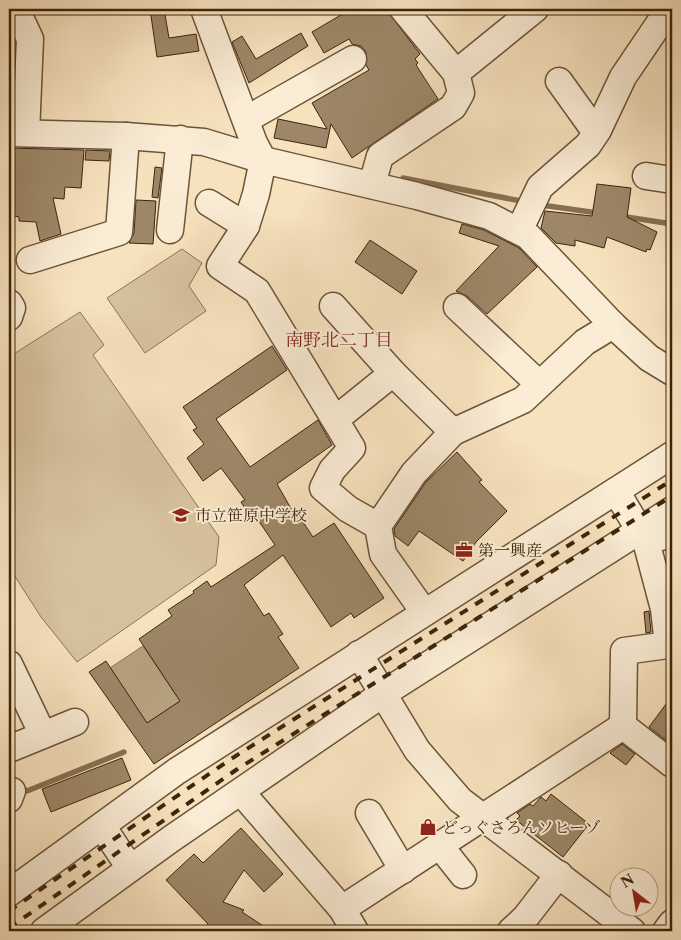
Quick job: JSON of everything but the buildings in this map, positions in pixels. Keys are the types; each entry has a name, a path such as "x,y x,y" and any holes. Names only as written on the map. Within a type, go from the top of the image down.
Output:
{"street":[{"path":"16,9 30,39 18,133 126,136 204,142 263,160 372,185 489,216 519,231 538,244 613,325 649,358 672,372"},
{"path":"204,9 254,143 263,160 256,194 246,226 220,266 257,291 352,448 332,470 323,488 348,510 378,526"},
{"path":"372,185 380,156 453,107 461,93 456,73 403,9"},
{"path":"456,73 535,9"},
{"path":"519,231 540,187 588,145 598,130 623,77 669,9"},
{"path":"247,120 347,69"},
{"path":"561,79 592,127 598,130"},
{"path":"30,260 119,232 126,136"},
{"path":"170,230 180,139"},
{"path":"646,176 672,180"},
{"path":"209,203 246,226"},
{"path":"9,303 12,308 9,317"},
{"path":"457,307 538,383"},
{"path":"336,316 453,432"},
{"path":"424,612 383,554 378,526 414,474 453,432 523,400 538,383 585,342 613,325"},
{"path":"336,419 392,373"},
{"path":"9,893 178,771 672,455"},
{"path":"616,491 643,536 664,609 668,645 624,651 623,726"},
{"path":"44,931 130,868 382,695 643,536 672,510"},
{"path":"643,536 672,534"},
{"path":"359,654 382,695 417,750 460,800 632,931"},
{"path":"9,664 43,735"},
{"path":"9,749 75,722"},
{"path":"623,726 672,764"},
{"path":"342,909 623,726"},
{"path":"9,790 12,791 9,799"},
{"path":"241,792 342,909 355,931"},
{"path":"369,813 403,870"},
{"path":"102,826 130,868"},
{"path":"440,846 463,875"},
{"path":"510,931 525,918 559,874"},
{"path":"666,931 672,923"}],"shaded area":[{"path":"14,53 24,61 22,121 9,120 9,60"},
{"path":"182,249 202,263 189,286 206,311 145,353 107,298"},
{"path":"80,312 104,345 93,355 219,537 216,565 77,662 41,617 9,567 9,357"},
{"path":"143,646 180,701 147,723 110,668"}],"waterway":[{"path":"403,178 521,201"},
{"path":"541,205 598,213"},
{"path":"620,216 672,224"},
{"path":"20,787 27,791 124,752"}],"railway":[{"path":"9,911 231,759 672,480"},
{"path":"9,928 236,770 672,496"}],"place":[{"name":"市立笹原中学校","path":"181,515"},
{"name":"第一興産","path":"464,550"},
{"name":"どっぐさろんソヒーゾ","path":"428,827"}],"district":[{"name":"南野北二丁目","path":"339,340"}]}
